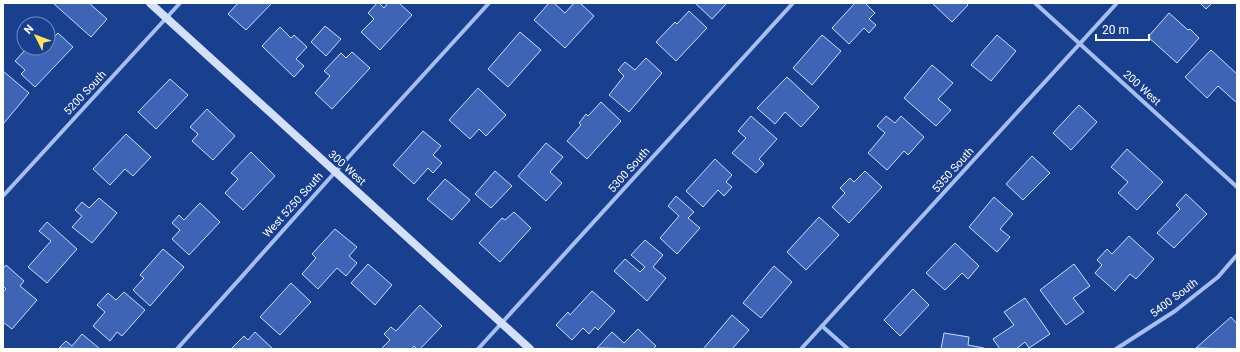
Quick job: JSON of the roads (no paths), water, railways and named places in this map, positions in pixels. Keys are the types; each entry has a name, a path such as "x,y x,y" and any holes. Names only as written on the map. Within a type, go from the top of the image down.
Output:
{"main road":[{"name":"300 West","path":"150,3 530,349"}],"street":[{"name":"5200 South","path":"3,196 180,3"},
{"name":"West 5250 South","path":"177,349 335,171 489,3"},
{"name":"5300 South","path":"478,349 793,3"},
{"name":"200 West","path":"1035,3 1237,187"},
{"name":"5350 South","path":"801,349 1117,3"},
{"name":"5400 South","path":"1116,349 1175,311 1218,277 1237,255"},
{"path":"822,326 848,349"}]}
